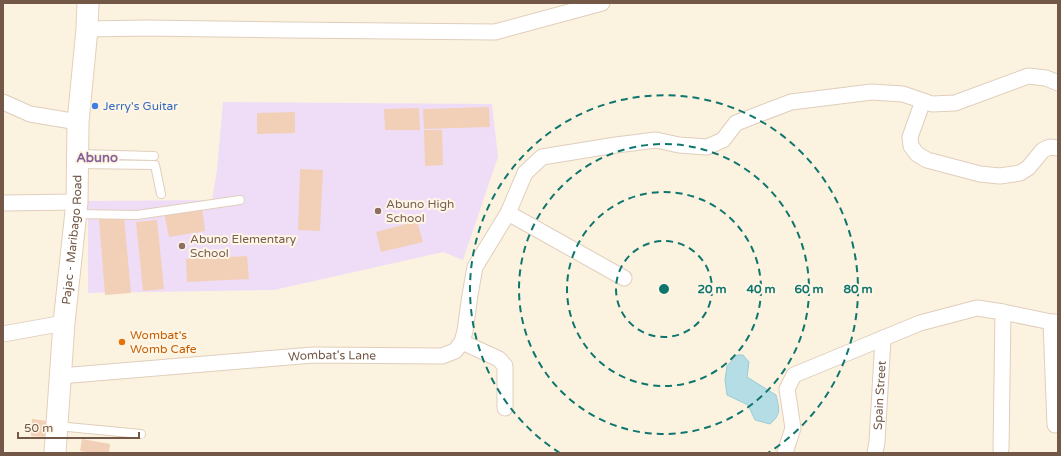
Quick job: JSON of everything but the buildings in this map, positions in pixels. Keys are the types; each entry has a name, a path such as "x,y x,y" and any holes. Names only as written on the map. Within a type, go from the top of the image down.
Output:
{"street":[{"name":"Pajac - Maribago Road","path":"55,453 64,323 76,208 78,122 88,3"},
{"path":"87,29 146,28 495,32 602,3"},
{"path":"505,408 505,366 499,359 462,342 475,267 508,214 525,173 542,157 656,140 679,145 707,146 723,140 736,123 791,102 872,92 903,94 932,104 955,103 1028,76 1046,78 1058,83"},
{"path":"923,101 910,138 911,146 917,154 926,160 980,174 1000,176 1020,173 1028,168 1043,150 1050,147 1058,148"},
{"path":"3,102 30,114 78,122"},
{"path":"3,203 76,208"},
{"path":"508,214 624,278"},
{"path":"786,453 793,428 787,390 794,375 920,323 977,308 1055,322 1055,425"},
{"path":"1001,449 1003,312"},
{"path":"3,334 64,323"},
{"name":"Spain Street","path":"875,453 877,442 883,338"},
{"name":"Wombat's Lane","path":"60,376 313,355 442,356 455,351 462,342"}],"lane":[{"path":"77,159 154,156"},
{"path":"77,159 155,165 161,194"},
{"path":"76,208 137,215 240,200"},
{"path":"56,426 142,434"}],"shaded area":[{"name":"Abuno High School","path":"223,102 492,104 498,157 463,260 443,252 274,290 88,293 88,201 212,200 217,170"}],"water":[{"path":"737,355 743,355 749,362 747,377 776,395 779,411 770,424 755,420 748,405 727,395 725,380 727,366"}],"place":[{"name":"Jerry's Guitar","path":"95,106"},
{"name":"Abuno High School","path":"378,211"},
{"name":"Abuno Elementary School","path":"182,246"},
{"name":"Wombat's Womb Cafe","path":"122,342"}],"district":[{"name":"Abuno","path":"97,158"}]}
